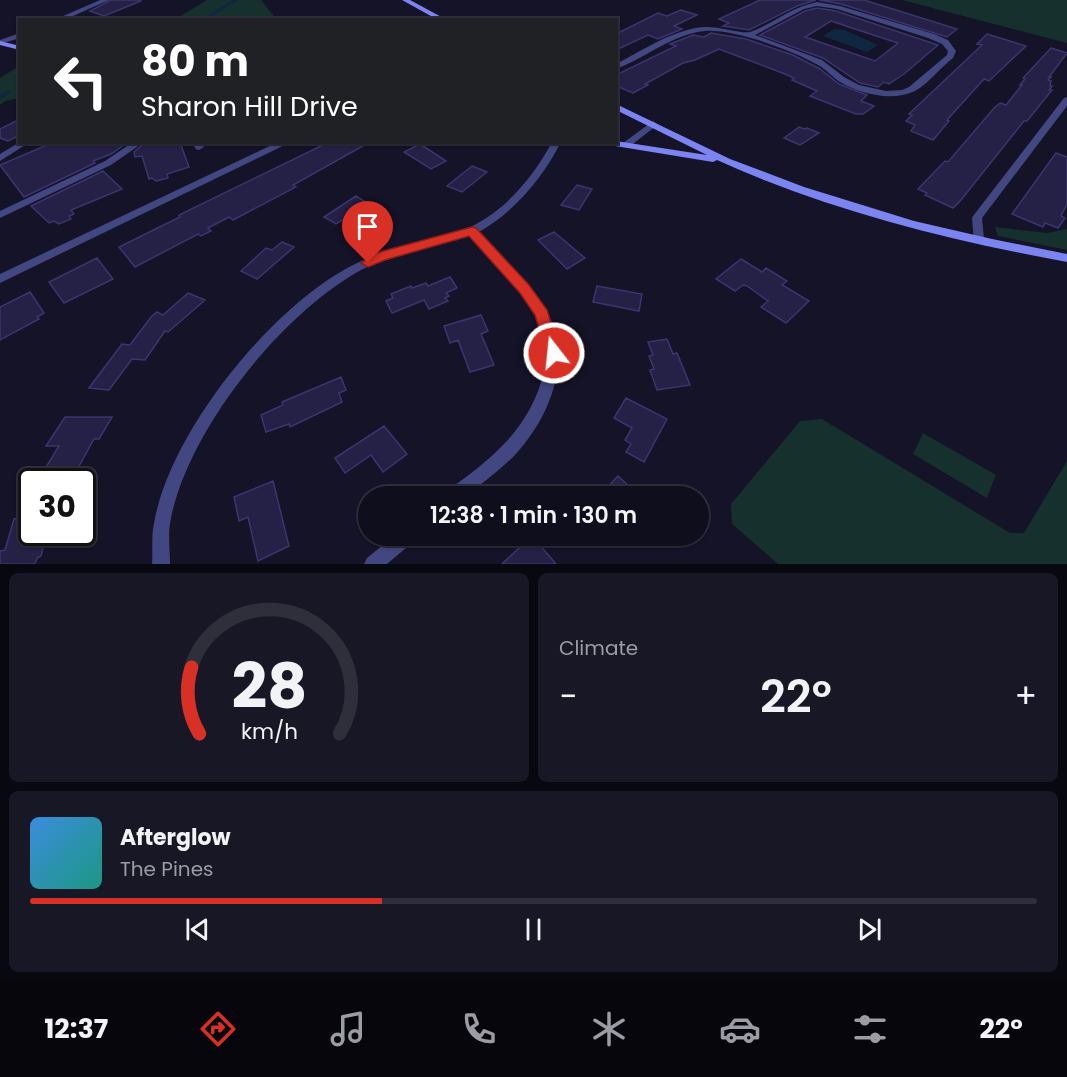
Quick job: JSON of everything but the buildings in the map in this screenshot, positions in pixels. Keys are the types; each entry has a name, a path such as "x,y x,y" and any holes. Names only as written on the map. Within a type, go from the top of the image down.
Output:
{"main road":[{"path":"405,0 440,18"},
{"path":"0,43 18,48"},
{"path":"618,107 729,162 781,182 890,216 1067,258"},
{"path":"618,144 729,162"}],"street":[{"path":"62,18 106,0"},
{"path":"618,66 692,31 712,28 748,36 818,62 842,79 877,92 898,93 912,89 950,56 952,51 948,45 932,36 838,7 817,4 802,7 748,36"},
{"path":"0,43 18,36"},
{"path":"978,238 976,223 981,212 1067,100"},
{"path":"626,145 653,124"},
{"path":"0,158 23,144"},
{"path":"0,214 108,163 137,144"},
{"path":"0,279 283,144"},
{"path":"161,564 159,552 164,508 181,461 210,410 244,366 287,321 330,285 354,269 380,256 472,231 504,210 532,179 556,144"},
{"path":"466,486 511,448 537,412 547,390 554,353 542,314 525,289 472,231"},
{"path":"373,564 395,546"}],"green space":[{"path":"207,0 261,0 275,18 178,18"},
{"path":"902,0 1067,0 1067,43"},
{"path":"18,67 18,98 5,101 0,105 0,78"},
{"path":"995,227 1047,233 1067,229 1067,250 998,236"},
{"path":"822,419 1010,533 1024,533 1067,461 1067,564 778,564 732,524 731,504 800,421"},
{"path":"923,433 996,475 987,498 913,454"}],"water":[{"path":"834,29 845,30 878,45 867,52 823,36"}],"waterway":[{"path":"206,18 236,0"},
{"path":"4,95 8,92"},
{"path":"0,97 6,93"}],"route":[{"path":"368,263 380,256 472,231 492,256 525,289 542,314 554,353"}]}
